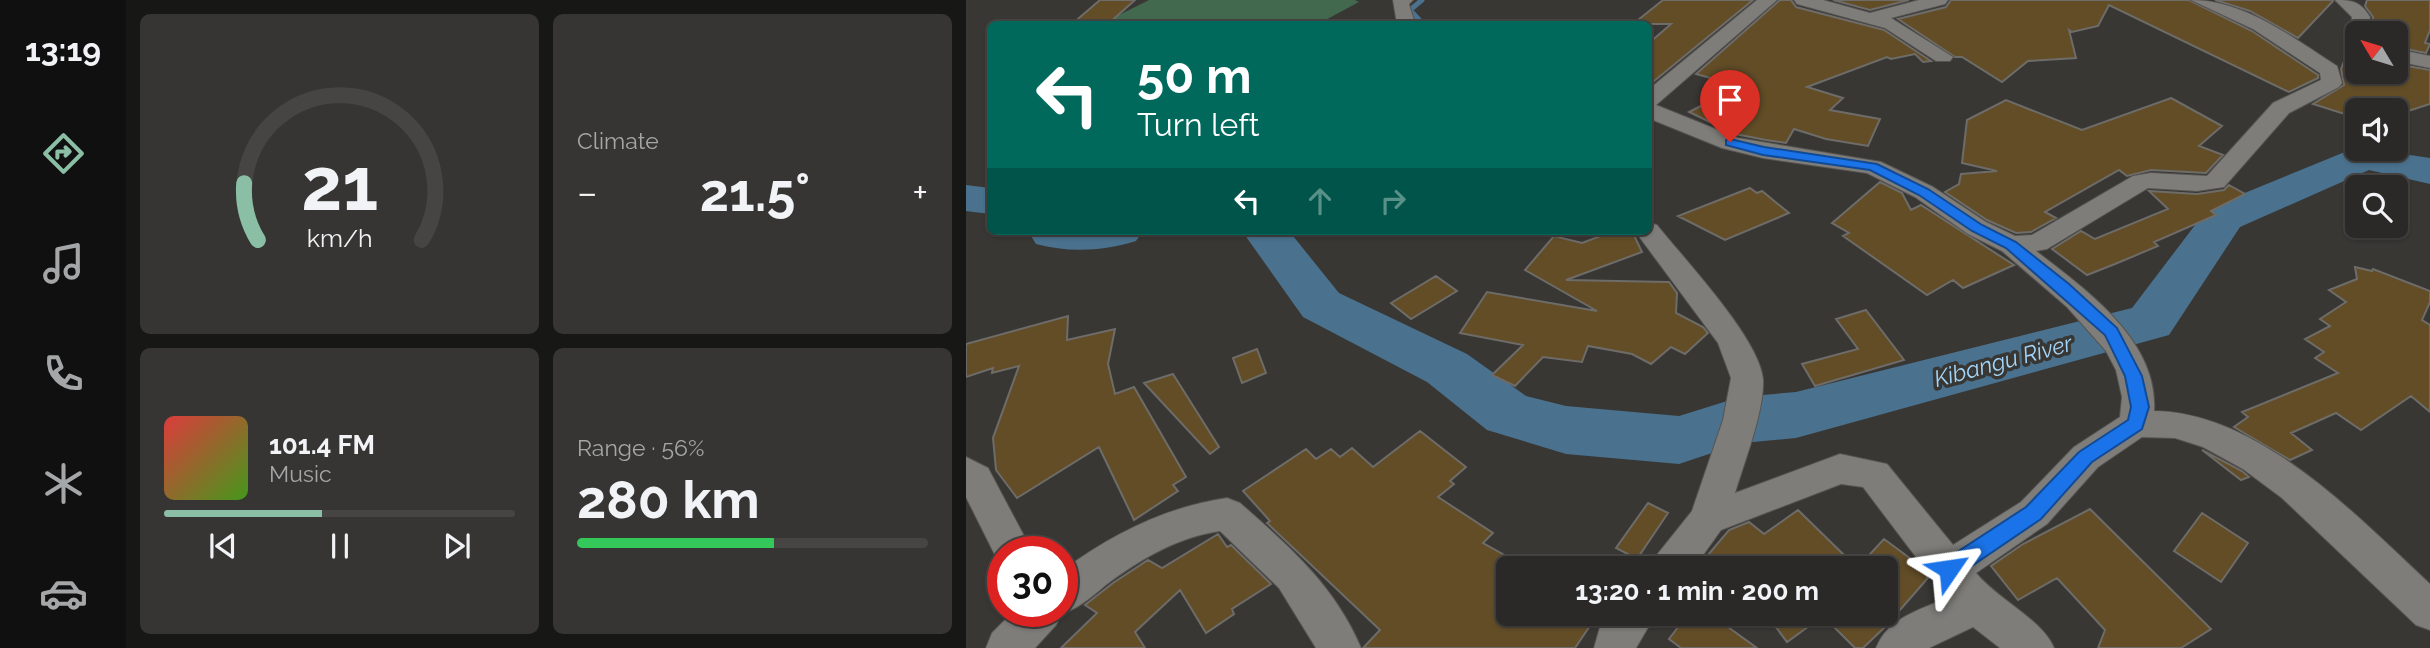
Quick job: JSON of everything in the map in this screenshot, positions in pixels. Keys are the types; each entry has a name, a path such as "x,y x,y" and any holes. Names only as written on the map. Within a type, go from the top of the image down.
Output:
{"street":[{"path":"1652,98 1768,0"},
{"path":"1802,0 1899,28 1943,57"},
{"path":"1871,18 1939,0"},
{"path":"2011,245 2038,243 2142,181 2158,179 2201,185 2215,182 2281,108 2332,83 2344,57 2200,0"},
{"path":"2344,0 2361,13 2363,21"},
{"path":"1399,1 1405,21"},
{"path":"2408,57 2430,62"},
{"path":"1652,112 1730,142 1763,151 1873,167 1924,192 1977,228 2011,245 2111,332 2133,376 2140,407 2136,424"},
{"path":"1652,235 1732,340 1747,378 1740,420 1708,519 1680,556"},
{"path":"1949,569 2034,513 2085,457 2136,424 2155,421 2180,425 2236,447 2268,466 2430,611"},
{"path":"1708,519 1840,469 1874,474 1977,605 2033,648"},
{"path":"966,472 975,480 1005,536"},
{"path":"1078,583 1101,565 1153,534 1200,516 1227,514 1293,575 1340,648"},
{"path":"1897,648 1916,632 1977,605"},
{"path":"1007,648 1027,627"}],"green space":[{"path":"1149,0 1359,2 1324,21 1107,21"}],"building":[{"path":"1100,0 1135,0 1111,21 1076,21"},
{"path":"1663,0 1753,0 1652,83 1652,41 1671,24 1637,21"},
{"path":"1780,0 1791,0 1796,7 1884,30 1931,61 1923,62 1915,54 1891,59 1887,57 1807,87 1843,98 1830,110 1880,119 1868,146 1826,139 1794,129 1786,143 1766,140 1735,134 1689,112 1740,86 1696,74"},
{"path":"1833,0 1909,0 1870,10"},
{"path":"1951,0 2189,0 2252,31 2318,75 2318,78 2289,92 2109,5 2098,26 2072,32 2069,30 2076,58 2028,61 2002,82 1962,57 1955,57 1898,19 1946,7"},
{"path":"2215,0 2333,1 2298,38 2250,11"},
{"path":"2367,0 2430,0 2430,30 2425,43 2430,44 2426,53 2408,49 2408,21 2372,21 2373,17 2365,6"},
{"path":"2345,58 2345,84 2408,84 2408,66 2430,70 2430,104 2408,111 2408,98 2345,98 2345,114 2313,104 2344,85 2341,69"},
{"path":"2171,98 2222,126 2199,146 2223,155 2206,173 2151,170 2127,176 2119,170 2045,212 2056,218 2031,232 2016,233 1987,220 1945,192 1959,184 1961,174 1997,171 1962,163 1967,120 2006,100 2082,130"},
{"path":"1880,182 1902,193 1911,210 1921,205 2014,265 1963,288 1953,280 1927,295 1843,236 1849,233 1832,223"},
{"path":"2229,185 2245,194 2211,211 2216,215 2154,242 2158,246 2087,275 2052,249 2081,231 2095,239 2168,209 2149,191 2197,194 2224,190"},
{"path":"1750,188 1757,193 1762,191 1789,213 1725,240 1678,216"},
{"path":"1603,235 1634,235 1642,252 1566,280 1669,282 1677,293 1676,313 1703,327 1708,333 1685,354 1671,347 1651,364 1632,354 1588,346 1582,362 1543,357 1515,386 1492,375 1523,345 1460,333 1487,292 1597,311 1525,270 1554,236 1582,243"},
{"path":"2355,267 2373,269 2430,291 2430,302 2422,320 2430,325 2430,412 2411,396 2361,430 2336,413 2291,433 2312,450 2290,460 2234,427 2248,417 2242,412 2338,373 2315,358 2324,352 2305,339 2330,326 2320,319 2346,302 2329,290 2357,279"},
{"path":"1436,276 1457,291 1411,319 1391,303"},
{"path":"1866,310 1904,360 1815,386 1802,364 1858,349 1836,319"},
{"path":"1068,316 1067,340 1115,329 1108,364 1115,394 1134,387 1186,477 1173,485 1178,491 1134,520 1099,447 1017,498 996,470 993,438 1019,366 992,373 993,368 966,377 966,344"},
{"path":"1257,349 1266,373 1242,383 1233,358"},
{"path":"1173,374 1219,447 1210,454 1144,383"},
{"path":"1420,431 1466,467 1450,481 1454,484 1438,497 1493,533 1483,543 1506,556 1496,556 1496,626 1590,626 1575,648 1363,648 1380,630 1267,523 1270,521 1243,491 1306,449 1316,459 1331,449 1340,457 1352,448 1373,467"},
{"path":"2202,450 2242,471 2249,477 2241,480"},
{"path":"1648,503 1668,513 1639,556 1631,556 1616,548"},
{"path":"2090,509 2211,629 2181,648 2098,648 2105,630 2057,578 2018,600 1991,566 2023,544"},
{"path":"1798,510 1845,556 1707,556 1729,530 1749,522 1764,534"},
{"path":"2202,513 2248,543 2221,582 2174,551"},
{"path":"1218,534 1227,547 1231,545 1271,584 1232,609 1234,614 1206,633 1180,590 1135,632 1145,648 1061,648 1097,613 1085,605 1113,583 1148,560 1162,568"},
{"path":"1884,539 1919,565 1928,578 1898,612 1898,556 1868,556"},
{"path":"1679,626 1727,626 1757,648 1681,648 1669,639"},
{"path":"1775,626 1809,626 1787,642"},
{"path":"1833,626 1886,626 1863,648 1855,648"}],"waterway":[{"path":"1420,21 1410,10 1422,0"},
{"name":"Kibangu River","path":"1268,235 1321,305 1447,368 1508,414 1566,430 1679,440 1740,420 1796,415 2150,322 2224,218 2365,157 2430,171"},
{"path":"966,198 987,201"}],"route":[{"path":"1730,142 1763,151 1873,167 1888,174 1924,192 1977,228 2011,245 2064,288 2111,332 2133,376 2140,407 2136,424 2085,457 2034,513 1949,569"}]}
